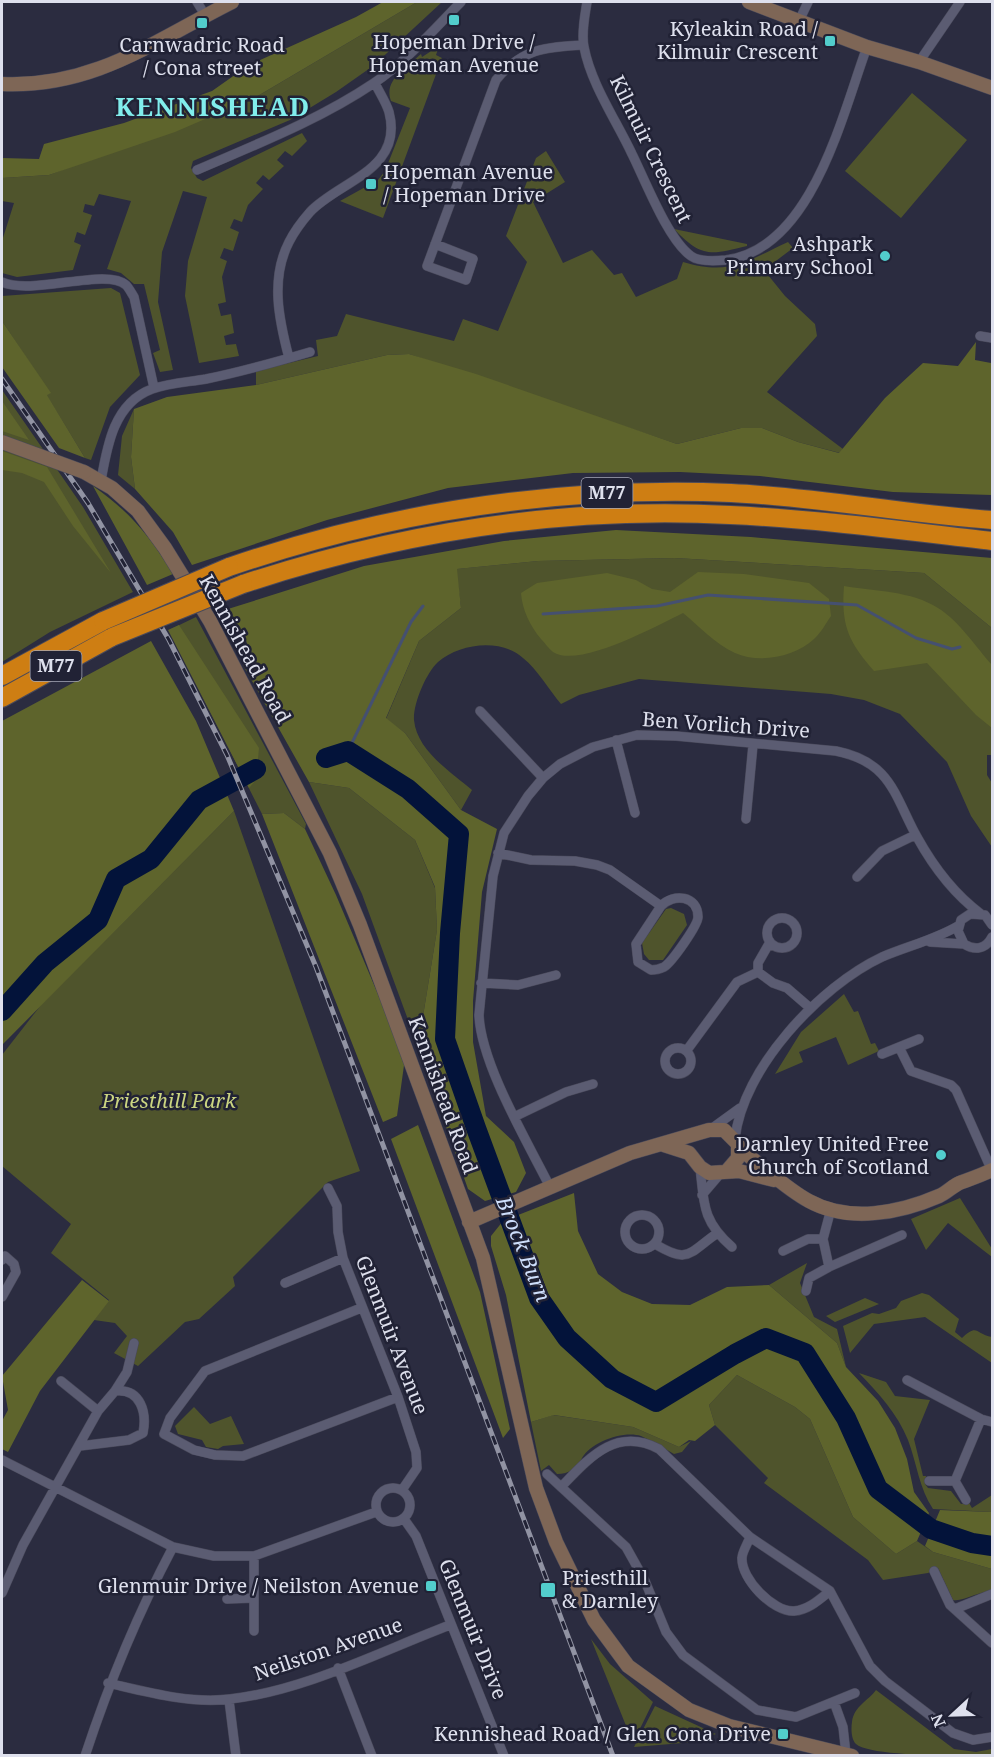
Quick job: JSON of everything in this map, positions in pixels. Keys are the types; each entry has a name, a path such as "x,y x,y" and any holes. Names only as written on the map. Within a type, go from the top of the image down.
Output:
{"highway":[{"name":"M77","path":"2,676 107,629 229,567 369,525 460,507 544,497 621,492 734,494 958,518 993,518"},
{"name":"M77","path":"2,698 107,629 303,565 415,537 501,524 588,516 729,515 858,525 993,541"}],"street":[{"path":"197,2 205,15"},
{"path":"2,84 42,84 75,78 144,50 232,2"},
{"path":"196,170 296,128 375,83 461,2"},
{"name":"Kilmuir Crescent","path":"587,2 583,45 606,102 671,234 692,257 715,261 736,259 767,243 802,208 819,177 867,47"},
{"path":"749,2 867,47 919,62 993,88"},
{"path":"799,21 808,2"},
{"path":"919,62 960,2"},
{"path":"435,244 473,259 466,280 427,266 435,244 496,80 510,63 526,54 548,47 583,45"},
{"path":"289,358 278,315 279,276 289,242 310,212 373,168 384,153 390,126 389,111 375,83"},
{"path":"2,282 33,287 104,279 117,280 126,285 134,297 153,388"},
{"path":"980,336 993,338"},
{"path":"102,482 106,453 117,420 126,406 141,394 153,388 207,378 310,352"},
{"name":"Kennishead Road","path":"2,442 84,472 102,482 138,511 179,569 215,631 330,853 360,926 489,1278 536,1488 583,1600 606,1639 628,1666 643,1679 689,1710 729,1726 849,1755"},
{"path":"480,711 543,778"},
{"name":"Ben Vorlich Drive","path":"550,1187 483,1046 479,1015 493,876 498,853 514,815 543,778 576,755 616,740 637,735 657,735 836,752 858,757 881,772 890,782 915,834 958,897 993,926"},
{"path":"616,740 635,813"},
{"path":"746,819 753,745"},
{"path":"857,877 882,851 915,834"},
{"path":"498,853 531,860 575,861 597,865 618,875 661,906"},
{"path":"672,897 683,897 694,906 698,918 668,963 651,970 638,962 636,944 661,906 672,897"},
{"name":"Ben Vorlich Drive","path":"958,897 960,923 958,936 964,944"},
{"path":"732,1247 716,1234 704,1210 694,1146 706,1132 740,1108 761,1073 809,1007 844,979 882,957 928,942 960,923 970,914 981,914"},
{"path":"928,942 964,944 980,948 993,937"},
{"path":"758,972 758,963 770,942"},
{"path":"758,972 773,983 787,988 809,1007"},
{"path":"687,1050 737,982 758,972"},
{"path":"481,983 519,985 556,975"},
{"path":"882,1054 919,1039"},
{"path":"469,1222 630,1153 706,1132 724,1130 776,1180 811,1202 831,1209 869,1214 892,1211 933,1199 944,1194 950,1187 992,1171 956,1090 951,1085 918,1076 911,1071 899,1047"},
{"path":"516,1116 566,1092 593,1084"},
{"path":"702,1196 738,1158 740,1108"},
{"path":"662,1145 682,1149 709,1173 753,1173 776,1180"},
{"name":"Glenmuir Avenue","path":"328,1188 337,1206 338,1232 343,1258 398,1397 416,1452 417,1468 402,1490"},
{"path":"829,1267 823,1239 831,1209"},
{"path":"655,1244 671,1254 682,1257 690,1254 716,1234"},
{"path":"806,1291 809,1278 902,1235"},
{"path":"783,1251 808,1239 823,1239"},
{"path":"2,1260 5,1256 16,1268 5,1284 2,1297"},
{"path":"285,1283 343,1258"},
{"path":"361,1308 205,1371 170,1418 164,1434 194,1450 215,1455 243,1456 398,1397"},
{"path":"2,1593 23,1545 58,1487 98,1411 127,1372 134,1342"},
{"path":"907,1380 981,1419 993,1422"},
{"path":"61,1381 98,1411"},
{"path":"80,1446 129,1440 143,1433 146,1416 142,1405 135,1397 120,1390 115,1391"},
{"path":"955,1481 981,1419"},
{"path":"561,1487 595,1453 620,1443 645,1442 669,1457 750,1537 830,1591 870,1666 885,1681 959,1736 973,1740 993,1737"},
{"path":"2,1461 58,1487 172,1547 214,1556 254,1557 376,1512"},
{"path":"547,1474 626,1547 645,1581 666,1632 683,1655 764,1713 796,1717 855,1693"},
{"path":"929,1481 955,1481"},
{"path":"955,1481 966,1500"},
{"path":"402,1490 391,1488 381,1492 375,1501 376,1512 389,1522 404,1519"},
{"name":"Glenmuir Drive","path":"402,1490 410,1504 404,1519 416,1536 504,1755"},
{"path":"750,1537 741,1557 746,1575 762,1596 791,1611 806,1608 830,1591"},
{"path":"86,1755 108,1683 146,1598 172,1547"},
{"path":"254,1557 254,1631"},
{"path":"934,1571 945,1598 993,1643"},
{"path":"955,1608 993,1594"},
{"path":"227,1599 254,1598"},
{"name":"Neilston Avenue","path":"108,1683 161,1695 229,1700 284,1688 450,1624"},
{"path":"338,1668 372,1755"},
{"path":"229,1700 236,1755"},
{"path":"834,1702 843,1727 849,1755"}],"green space":[{"path":"383,2 417,2 256,97 175,132 49,175 2,178 2,158 39,159 44,144 124,123 212,91 249,65 356,17"},
{"path":"417,2 442,2 373,66 290,120 193,161 191,168 197,178 203,181 302,133 307,141 292,156 285,151 277,160 284,166 269,180 263,175 256,183 263,189 248,205 242,222 234,219 230,228 239,232 233,251 224,248 220,258 227,261 222,277 226,302 218,304 221,316 231,314 234,333 224,336 226,345 236,344 239,356 199,363 185,296 188,261 207,197 183,191 162,252 158,302 173,370 160,372 153,353 160,350 144,284 134,284 121,273 107,269 131,201 99,194 94,206 85,204 83,212 92,215 85,235 77,232 74,242 81,245 73,270 17,277 2,273 2,241 14,203 2,201 2,178 49,175 256,97"},
{"path":"439,46 436,55 442,58 383,218 340,201 378,180 385,171 410,108 391,101 389,93 393,80 421,54 422,57"},
{"path":"912,93 967,140 901,218 845,171"},
{"path":"546,151 565,182 533,202 563,263 592,250 614,275 622,273 636,297 677,279 683,262 699,266 726,267 749,260 788,242 793,248 764,270 785,296 815,324 817,336 767,392 843,449 840,453 798,442 762,428 741,428 677,444 409,354 387,355 256,385 256,371 318,356 316,340 337,336 346,314 454,341 463,319 498,331 527,262 506,236 536,158"},
{"path":"674,229 747,244 747,246 707,252 692,245"},
{"path":"111,288 120,293 140,375 110,407 91,460 85,458 46,394 50,393 2,321 2,296"},
{"path":"2,321 51,393 47,395 85,458 59,448 2,367"},
{"path":"976,342 975,360 991,363 992,495 893,492 760,476 680,472 573,473 448,488 327,520 192,565 173,532 135,489 131,457 134,409 167,397 256,385 387,355 409,354 476,374 677,444 741,428 762,428 798,442 839,453 885,398 923,363 958,366"},
{"path":"2,390 83,507 133,592 50,632 2,662"},
{"path":"2,401 29,440 2,431"},
{"path":"134,409 131,457 135,489 118,475 122,436"},
{"path":"2,451 47,467 111,573 73,526 44,482 22,473 2,470"},
{"path":"93,486 118,505 138,526 173,574 147,585"},
{"path":"616,530 751,537 992,558 992,628 924,573 675,558 538,561 457,569 461,608 419,641 386,718 405,733 461,810 497,829 482,892 473,1001 473,1042 486,1116 514,1142 526,1173 516,1192 485,1201 468,1189 418,1047 437,930 435,887 415,840 349,788 309,782 243,665 247,643 228,609 364,566 504,541"},
{"path":"675,558 924,573 992,628 992,755 987,755 987,775 992,783 992,847 971,816 947,762 900,714 864,700 831,694 639,679 579,695 561,704 534,668 514,652 492,645 469,647 447,656 433,667 421,689 414,713 416,731 428,751 472,790 461,810 405,733 386,719 419,641 461,608 456,569 538,561"},
{"path":"698,572 744,574 809,583 829,599 831,616 819,634 806,645 776,657 755,658 735,653 714,640 683,613 638,635 599,650 565,656 553,652 537,634 527,617 521,593 537,583 607,573 636,580 652,589 670,592"},
{"path":"844,586 917,598 946,613 992,665 992,728 976,715 927,663 874,671 858,651 848,632 844,612"},
{"path":"196,617 306,824 305,829 284,813 262,814 169,630"},
{"path":"179,625 259,748 256,780 249,788 168,630"},
{"path":"151,641 196,721 234,811 2,1045 2,721"},
{"path":"309,782 349,788 415,840 435,888 437,930 418,1047 362,894"},
{"name":"Priesthill Park","path":"234,811 360,1171 328,1182 233,1277 235,1286 199,1319 185,1322 138,1366 114,1353 127,1336 115,1323 94,1320 109,1300 51,1253 71,1224 2,1166 2,1055 41,1005"},
{"path":"284,813 305,829 336,895 405,1058 397,1116 383,1122 262,814"},
{"path":"671,908 684,914 687,925 663,960 649,960 644,954 642,943 666,909"},
{"path":"844,994 854,1012 858,1011 871,1044 875,1043 879,1051 848,1065 836,1037 799,1052 803,1062 775,1074 801,1032"},
{"path":"418,1125 480,1292 510,1429 503,1438 391,1139"},
{"path":"574,1193 578,1231 598,1274 622,1292 652,1304 690,1305 727,1287 769,1285 837,1343 846,1367 878,1401 895,1428 907,1459 914,1492 929,1513 917,1541 896,1554 853,1517 810,1419 795,1407 737,1375 709,1405 715,1425 695,1441 689,1440 679,1447 633,1427 554,1415 531,1422 506,1295 491,1246 491,1236 503,1221"},
{"path":"960,1198 992,1249 992,1257 948,1223 926,1250 911,1219"},
{"path":"807,1263 800,1283 814,1317 837,1329 846,1367 837,1343 769,1285"},
{"path":"82,1280 109,1301 40,1391 8,1452 2,1449 2,1421 8,1410 2,1376"},
{"path":"922,1293 929,1295 959,1319 955,1332 962,1338 974,1330 992,1337 992,1363 925,1317 874,1324 850,1353 843,1326 872,1313 879,1314 896,1308 901,1301"},
{"path":"865,1298 879,1304 835,1322 826,1316"},
{"path":"859,1373 886,1382 895,1396 930,1400 914,1439 923,1476 926,1476 925,1484 928,1488 951,1491 961,1504 969,1503 972,1508 992,1495 992,1512 933,1509 924,1493 904,1430 887,1404"},
{"path":"737,1375 795,1407 810,1419 853,1517 896,1554 917,1541 933,1552 992,1569 992,1591 953,1600 938,1568 928,1573 883,1580 868,1560 764,1483 768,1478 715,1425 709,1405"},
{"path":"194,1407 210,1424 231,1416 244,1444 223,1446 218,1449 206,1447 202,1440 178,1434 175,1426"},
{"path":"553,1415 633,1427 679,1447 691,1441 682,1452 674,1454 641,1436 617,1436 600,1442 586,1452 578,1465 569,1472 557,1474 549,1465 541,1471 531,1422"},
{"path":"940,1510 992,1512 992,1569 933,1552 925,1546"},
{"path":"591,1639 610,1664 653,1702 633,1743"},
{"path":"876,1690 954,1749 976,1752 992,1749 992,1755 899,1753 865,1748 856,1744 852,1733 853,1716"},
{"path":"655,1706 716,1734 695,1742 634,1747"}],"waterway":[{"path":"543,614 657,606 708,595 857,605 916,638 952,649 960,647"},
{"path":"348,751 411,622 423,606"},
{"name":"Brock Burn","path":"326,758 348,751 408,789 459,834 450,933 445,1039 539,1298 567,1338 612,1379 656,1402 766,1338 805,1353 846,1418 878,1489 931,1529 972,1543 992,1546"},
{"name":"Brock Burn","path":"2,1011 45,963 98,920 116,879 151,859 199,800 256,769"}],"railway":[{"path":"2,379 88,503 169,640 227,755 316,967 613,1756"}],"place":[{"name":"Hopeman Drive / Hopeman Avenue","path":"454,20"},
{"name":"Carnwadric Road / Cona street","path":"202,23"},
{"name":"Kyleakin Road / Kilmuir Crescent","path":"830,41"},
{"name":"Hopeman Avenue / Hopeman Drive","path":"371,184"},
{"name":"Ashpark Primary School","path":"885,256"},
{"name":"Darnley United Free Church of Scotland","path":"941,1155"},
{"name":"Glenmuir Drive / Neilston Avenue","path":"431,1586"},
{"name":"Priesthill & Darnley","path":"548,1590"},
{"name":"Kennishead Road / Glen Cona Drive","path":"783,1734"}],"district":[{"name":"KENNISHEAD","path":"213,107"}]}
